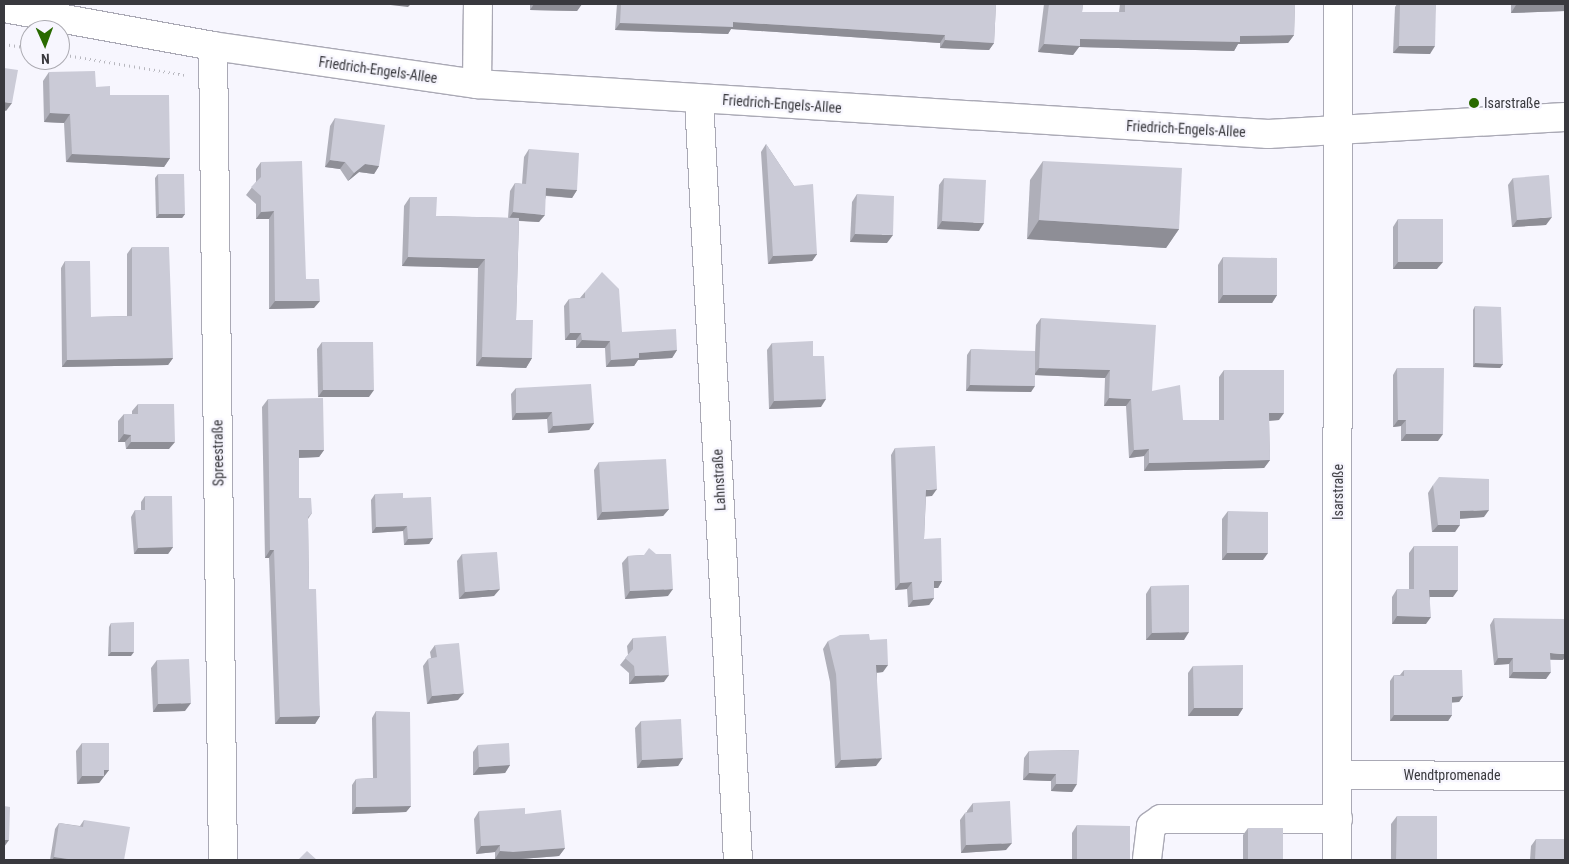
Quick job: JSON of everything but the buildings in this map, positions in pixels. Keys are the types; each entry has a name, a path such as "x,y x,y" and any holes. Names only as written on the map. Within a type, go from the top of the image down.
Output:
{"street":[{"path":"477,84 478,4"},
{"name":"Isarstraße","path":"1337,860 1338,4"},
{"name":"Friedrich-Engels-Allee","path":"4,8 214,46 477,84 1268,134 1339,132 1565,117"},
{"name":"Spreestraße","path":"214,46 222,860"},
{"name":"Lahnstraße","path":"699,99 738,860"},
{"name":"Wendtpromenade","path":"1338,775 1565,776"},
{"path":"1147,859 1152,826 1161,819 1338,819"}],"path":[{"path":"4,44 20,46"},
{"path":"70,56 214,79"}],"place":[{"name":"Isarstraße","path":"1474,103"}]}
